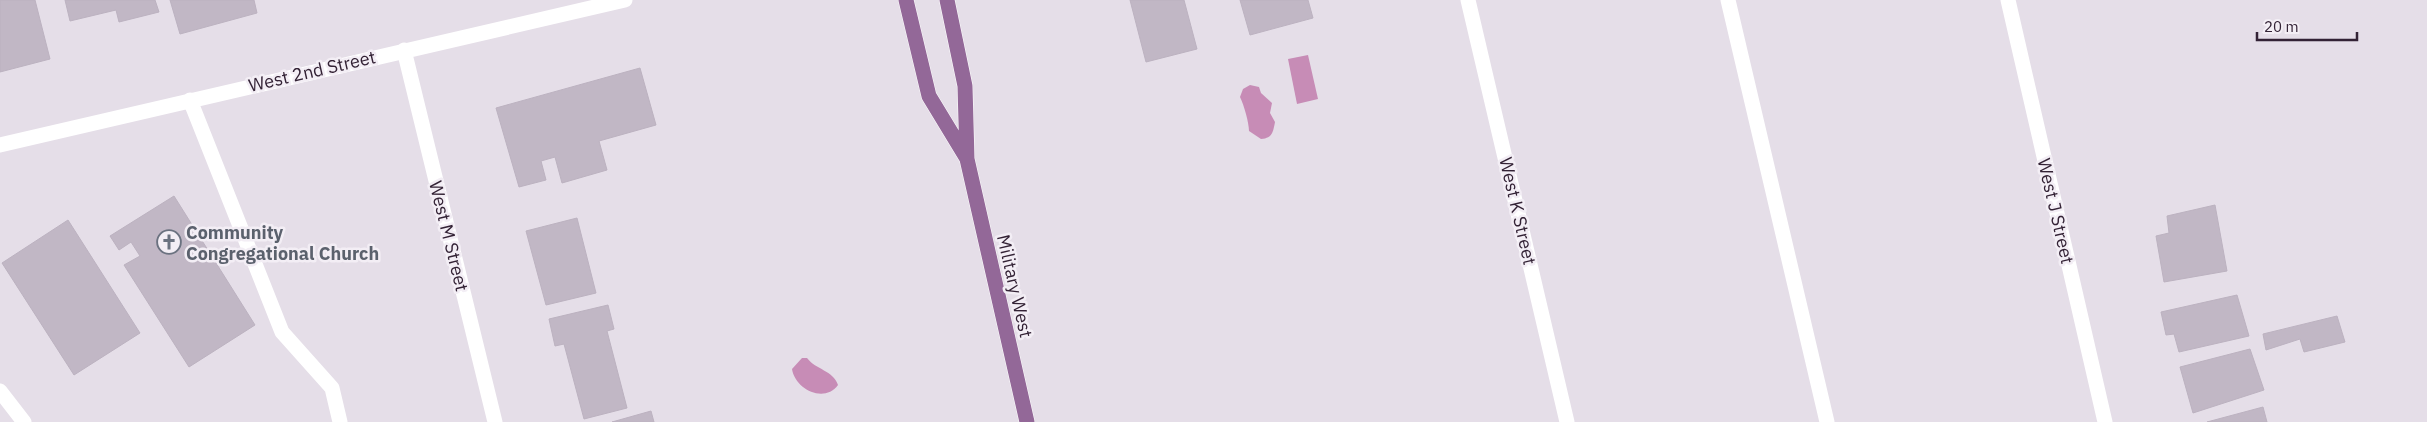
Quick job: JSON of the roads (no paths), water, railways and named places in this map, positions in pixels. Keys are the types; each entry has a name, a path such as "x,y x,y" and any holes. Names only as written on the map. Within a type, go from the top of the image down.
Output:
{"main road":[{"name":"Military West","path":"906,0 929,96 967,158"},
{"name":"Military West","path":"947,0 965,86 967,158 1027,422"}],"street":[{"name":"West 2nd Street","path":"0,145 625,0"},
{"name":"West K Street","path":"1468,0 1567,422"},
{"path":"1728,0 1827,422"},
{"name":"West J Street","path":"2008,0 2105,422"},
{"name":"West M Street","path":"404,50 495,422"},
{"path":"190,100 282,332 332,388 340,422"},
{"path":"0,391 24,422"}],"place":[{"name":"Community Congregational Church","path":"169,242"}]}
